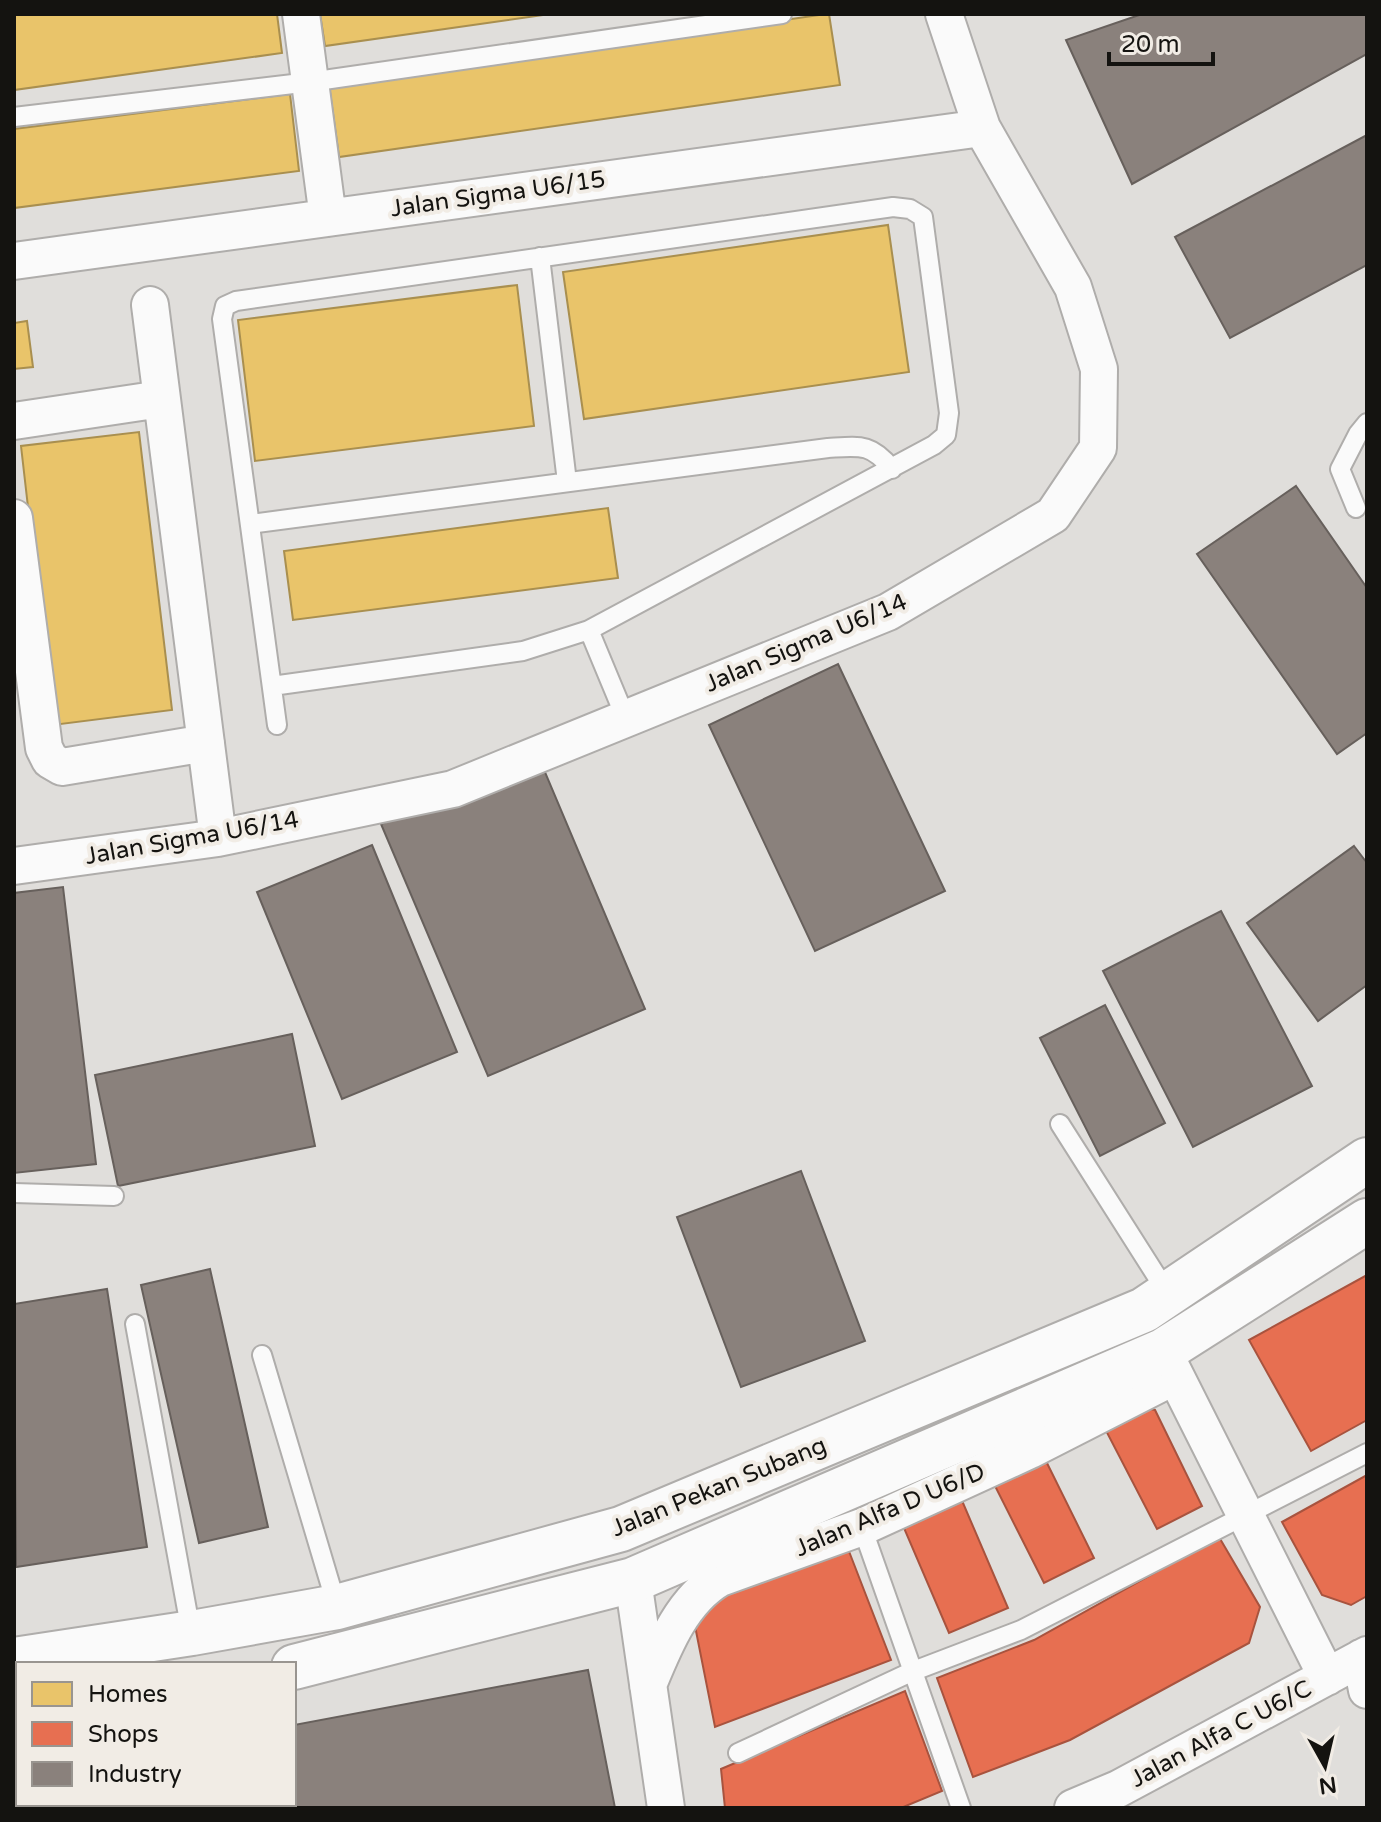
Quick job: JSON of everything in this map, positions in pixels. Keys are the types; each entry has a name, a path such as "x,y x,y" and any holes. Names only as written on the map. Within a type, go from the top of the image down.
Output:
{"main road":[{"name":"Jalan Pekan Subang","path":"14,1660 337,1607 621,1529 1144,1310 1367,1160"},
{"name":"Jalan Pekan Subang","path":"296,1666 633,1580 1169,1363 1367,1221"}],"street":[{"path":"301,14 328,218"},
{"name":"Jalan Sigma U6/14","path":"14,866 218,838 453,789 888,612 1053,515 1098,448 1099,369 1073,287 982,128 944,14"},
{"name":"Jalan Sigma U6/15","path":"14,261 982,128"},
{"path":"150,305 218,838"},
{"path":"14,421 161,399"},
{"path":"14,518 44,748 50,760 62,767 206,743"},
{"path":"1169,1363 1327,1677"},
{"name":"Jalan Alfa D U6/D","path":"648,1685 662,1650 704,1587 720,1578 862,1527 1030,1450 1169,1363"},
{"path":"633,1580 666,1808"},
{"name":"Jalan Alfa C U6/C","path":"1073,1808 1119,1799 1327,1677 1365,1668"}],"lane":[{"path":"14,117 310,82 782,14"},
{"path":"272,686 523,651 589,630 934,445 946,435 949,413 923,217 910,209 893,207 236,301 225,306 222,319 277,725"},
{"path":"540,257 567,482"},
{"path":"1356,508 1340,469 1367,423"},
{"path":"250,524 828,448 861,446 878,453 892,469"},
{"path":"589,630 626,719"},
{"path":"1060,1124 1168,1294"},
{"path":"14,1193 114,1196"},
{"path":"135,1324 192,1633"},
{"path":"262,1355 337,1607"},
{"path":"738,1753 911,1672 1021,1630 1367,1453"},
{"path":"862,1527 961,1808"}],"building: Homes":[{"path":"14,14 277,14 282,53 14,90"},
{"path":"320,14 550,14 325,46"},
{"path":"829,14 840,85 339,157 329,85"},
{"path":"290,94 299,171 14,208 14,129"},
{"path":"888,225 909,372 584,419 563,272"},
{"path":"517,285 534,426 255,461 238,320"},
{"path":"27,321 33,367 14,369 14,323"},
{"path":"139,432 172,710 53,725 21,446"},
{"path":"608,508 618,578 293,620 284,551"}],"building: Shops":[{"path":"1367,1275 1367,1420 1311,1451 1249,1340"},
{"path":"1131,1405 1155,1410 1202,1506 1157,1529 1101,1421"},
{"path":"1043,1455 1094,1558 1044,1583 992,1480"},
{"path":"1367,1475 1367,1596 1351,1605 1322,1595 1282,1522"},
{"path":"960,1496 1008,1608 949,1633 901,1521"},
{"path":"1219,1537 1260,1607 1249,1643 1070,1740 973,1777 937,1678 1034,1640"},
{"path":"845,1541 891,1660 715,1727 695,1626 718,1593"},
{"path":"905,1691 942,1791 901,1808 725,1808 721,1769"}],"building: Industry":[{"path":"1142,14 1367,14 1367,54 1132,184 1066,40"},
{"path":"1367,135 1367,265 1230,338 1175,237"},
{"path":"1296,486 1367,588 1367,733 1337,754 1197,554"},
{"path":"838,664 945,891 815,951 709,725"},
{"path":"539,758 645,1009 488,1076 381,824"},
{"path":"372,845 457,1052 342,1099 257,892"},
{"path":"1354,846 1367,863 1367,985 1318,1021 1247,923"},
{"path":"63,887 96,1164 14,1173 14,893"},
{"path":"1221,911 1312,1086 1193,1147 1103,971"},
{"path":"1105,1005 1165,1123 1100,1156 1040,1038"},
{"path":"292,1034 315,1146 118,1186 95,1075"},
{"path":"801,1171 865,1341 741,1387 677,1217"},
{"path":"210,1269 268,1527 199,1543 141,1285"},
{"path":"107,1289 147,1547 16,1567 14,1304"},
{"path":"588,1670 615,1808 281,1808 296,1806 296,1725"}]}
